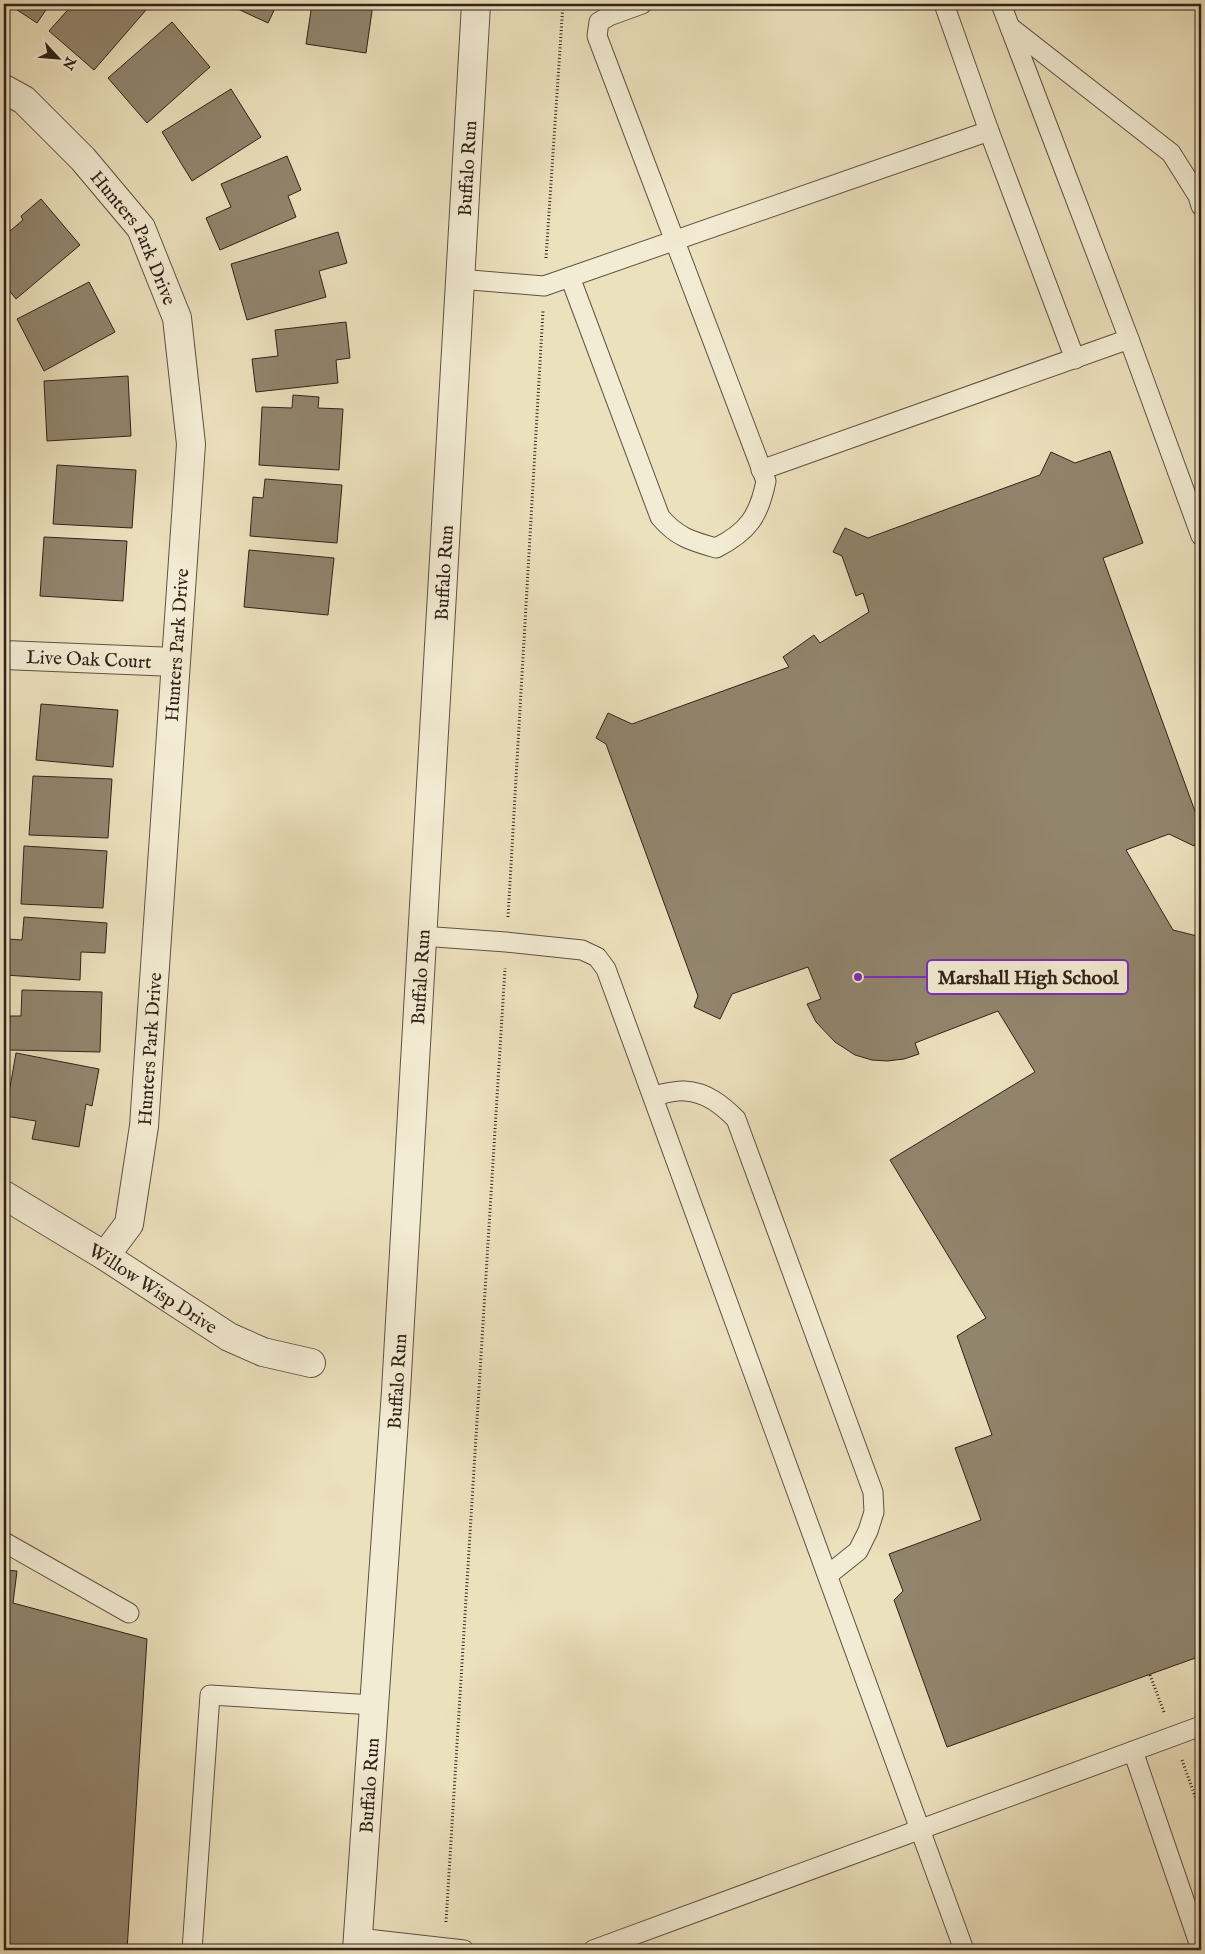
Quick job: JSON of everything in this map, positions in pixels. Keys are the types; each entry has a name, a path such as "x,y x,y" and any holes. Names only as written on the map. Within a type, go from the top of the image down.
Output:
{"street":[{"name":"Buffalo Run","path":"358,1944 396,1382 476,4"},
{"name":"Hunters Park Drive","path":"4,89 24,100 83,159 141,228 177,318 190,444 144,1126 129,1224 105,1256"},
{"name":"Live Oak Court","path":"4,655 175,662"},
{"name":"Willow Wisp Drive","path":"4,1195 105,1256 229,1337 263,1352 311,1363"}],"lane":[{"path":"570,277 660,517 671,530 692,541 716,548 733,539 753,520 762,503 766,481 597,36 599,22 609,16 642,4"},
{"path":"944,4 989,131 1075,359"},
{"path":"1001,4 1129,340 1201,536"},
{"path":"1010,27 1171,153 1188,179 1201,206"},
{"path":"460,278 544,286 989,131"},
{"path":"761,470 1129,340"},
{"path":"421,936 582,950 597,958 606,969 964,1950"},
{"path":"653,1096 684,1090 700,1094 721,1103 736,1119 870,1483 873,1492 874,1512 868,1530 858,1550 828,1575"},
{"path":"4,1542 129,1613"},
{"path":"192,1950 210,1695 374,1705"},
{"path":"592,1950 1201,1726"},
{"path":"1133,1751 1197,1923 1201,1949"},
{"path":"358,1944 464,1950"}],"path":[{"path":"444,1948 544,286 563,4"}],"building":[{"path":"8,4 50,4 37,23"},
{"path":"73,4 139,4 146,10 94,70 49,31"},
{"path":"227,4 277,4 268,23"},
{"path":"312,4 373,4 366,53 306,44"},
{"path":"172,22 210,67 147,123 108,78"},
{"path":"231,89 261,137 192,181 162,132"},
{"path":"287,156 301,190 288,196 296,217 220,250 206,218 231,207 221,184"},
{"path":"41,199 80,245 16,299 4,284 4,236 23,220 21,216"},
{"path":"338,232 347,263 319,271 326,297 247,320 231,264"},
{"path":"89,282 115,332 44,371 17,319"},
{"path":"346,322 350,358 336,360 338,383 256,392 252,359 278,356 275,330"},
{"path":"128,376 131,436 47,441 44,381"},
{"path":"293,395 319,397 318,408 343,409 339,470 259,465 262,407 292,408"},
{"path":"1110,451 1143,543 1103,558 1196,814 1201,817 1201,833 1194,846 1169,834 1126,850 1173,930 1201,937 1201,1656 947,1747 894,1600 903,1591 889,1554 981,1520 955,1448 992,1435 957,1336 986,1318 890,1160 1035,1072 998,1011 915,1043 919,1054 904,1059 872,1060 855,1055 835,1042 816,1022 807,1004 821,999 808,967 732,994 720,1019 694,1007 698,996 606,744 596,738 608,713 632,724 789,667 783,657 814,635 820,643 869,612 863,593 856,596 842,556 833,552 845,528 868,538 1040,475 1051,452 1075,463"},
{"path":"57,465 136,470 132,528 53,524"},
{"path":"265,479 342,485 337,543 250,536 253,497 263,498"},
{"path":"44,537 127,541 123,601 40,596"},
{"path":"249,550 334,558 328,615 244,607"},
{"path":"41,704 118,710 113,767 36,760"},
{"path":"33,776 112,779 108,838 29,835"},
{"path":"24,846 107,851 103,908 21,904"},
{"path":"24,917 107,923 105,953 81,952 80,980 5,975 8,939 22,940"},
{"path":"22,990 102,992 100,1052 9,1050 10,1016 21,1016"},
{"path":"16,1053 99,1069 92,1106 86,1104 79,1147 32,1139 36,1121 5,1116"},
{"path":"4,1570 17,1571 13,1603 147,1639 127,1950 4,1950"}],"place":[{"name":"Marshall High School","path":"858,977"}]}
